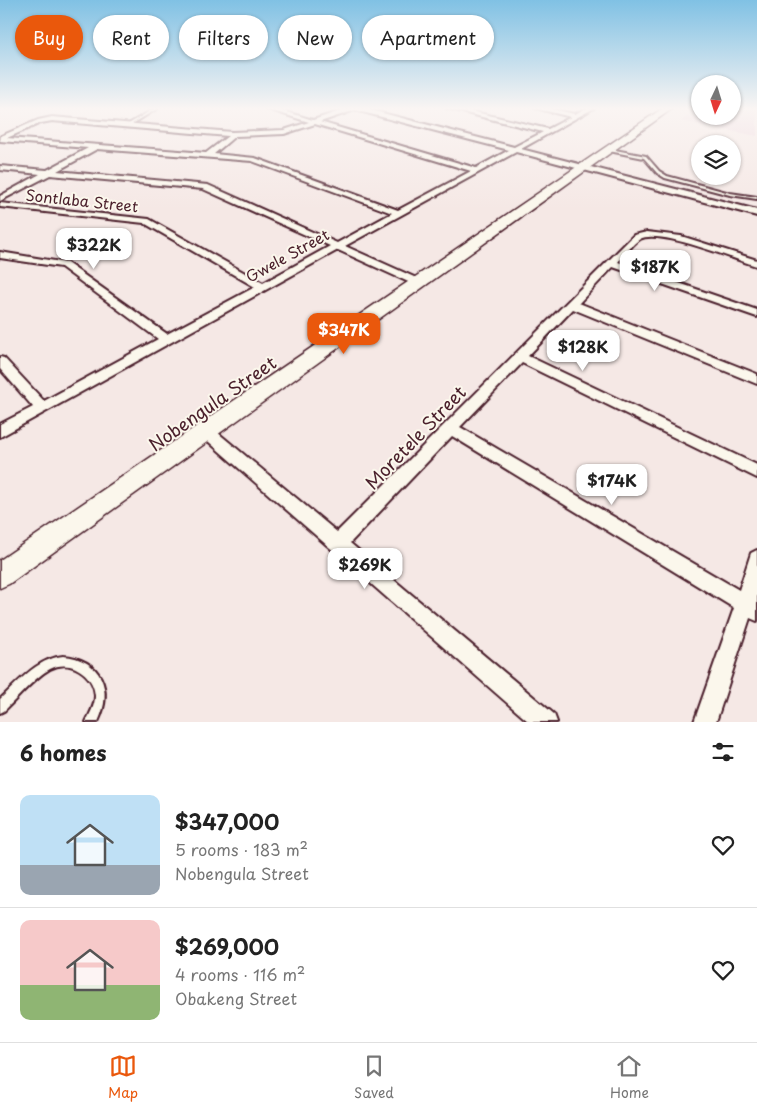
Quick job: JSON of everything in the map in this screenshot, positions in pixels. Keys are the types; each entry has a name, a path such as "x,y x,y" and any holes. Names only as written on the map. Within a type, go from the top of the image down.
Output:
{"street":[{"path":"37,142 261,161 397,212"},
{"path":"208,155 225,142"},
{"path":"380,142 476,170"},
{"path":"483,142 757,213"},
{"name":"Gwele Street","path":"0,431 397,212 529,142"},
{"name":"Nobengula Street","path":"0,575 622,142"},
{"path":"0,199 97,146"},
{"path":"0,168 205,187 419,283"},
{"name":"Sontlaba Street","path":"0,205 146,221 263,287"},
{"name":"Moretele Street","path":"337,544 637,237 652,233 664,234 757,263"},
{"path":"0,255 64,265 166,339"},
{"path":"611,263 757,314"},
{"path":"571,304 757,379"},
{"path":"520,357 757,472"},
{"path":"0,361 42,408"},
{"path":"450,428 751,608"},
{"path":"206,432 546,722"},
{"path":"705,722 751,608 757,559"}],"lane":[{"path":"610,150 645,157 658,172 666,177 730,194 757,198"},
{"path":"0,707 47,665 68,660 80,664 91,672 99,687 98,711 92,722"}]}
